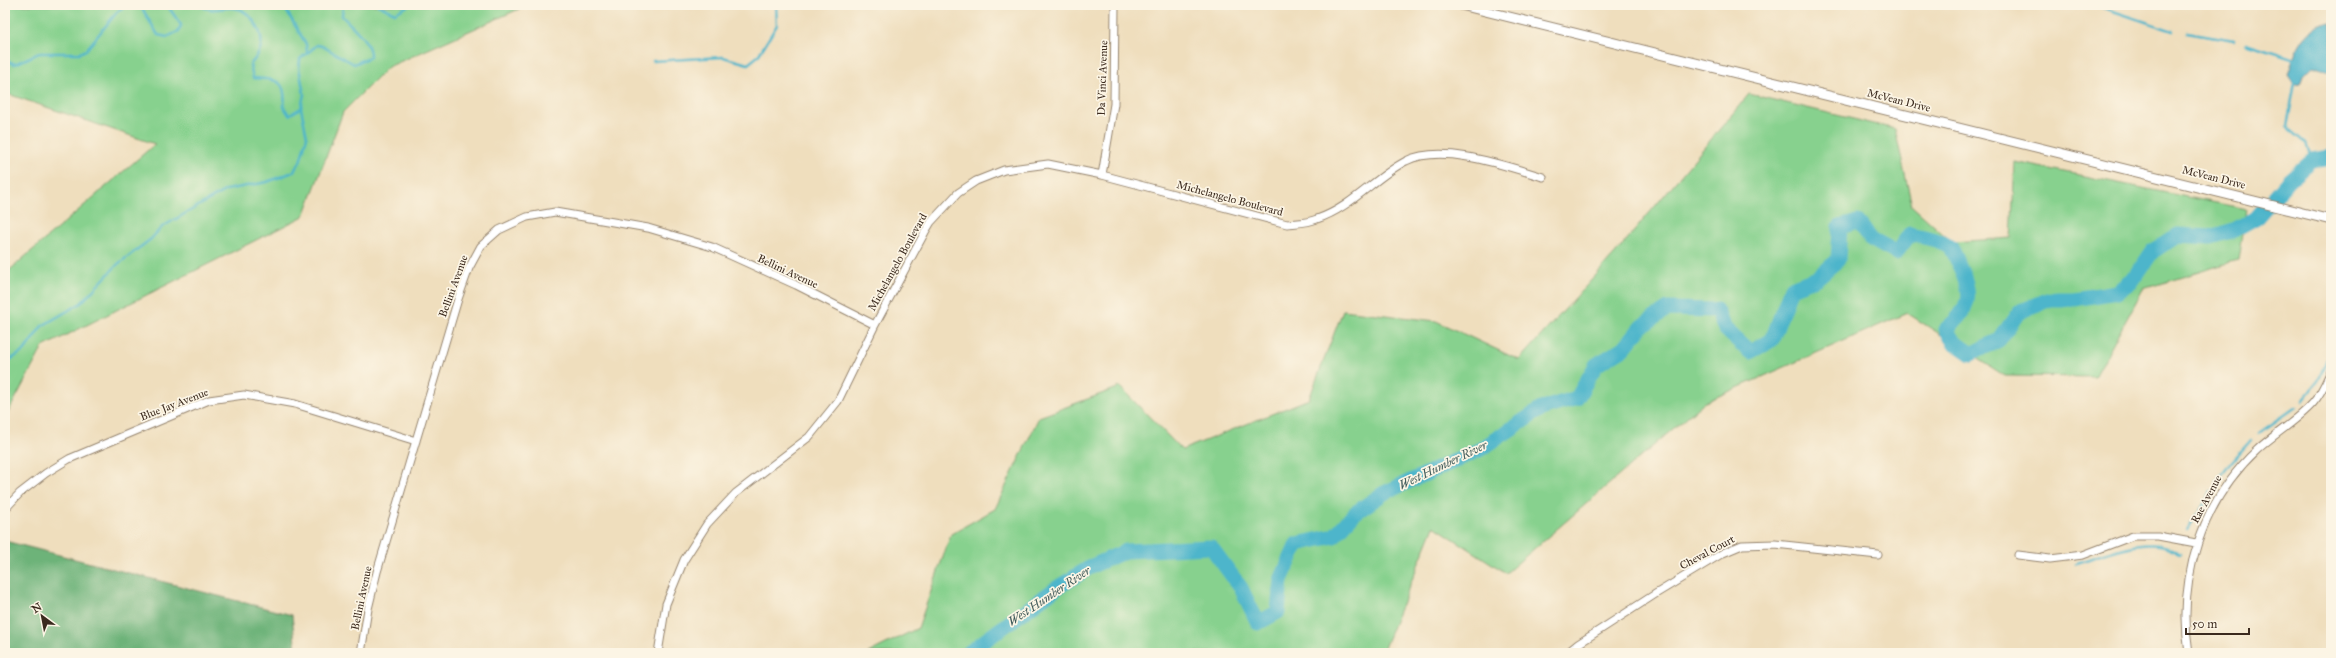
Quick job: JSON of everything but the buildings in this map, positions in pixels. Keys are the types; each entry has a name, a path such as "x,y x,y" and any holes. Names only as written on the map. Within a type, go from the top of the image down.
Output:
{"main road":[{"name":"McVean Drive","path":"1461,5 2260,201 2331,220"}],"street":[{"name":"Da Vinci Avenue","path":"1102,175 1114,104 1115,5"},
{"name":"Michelangelo Boulevard","path":"658,653 666,604 684,560 707,524 736,493 809,437 838,401 875,325 931,222 953,197 970,185 1004,170 1048,164 1102,175 1287,224 1317,220 1342,206 1407,161 1430,156 1451,155 1487,160 1543,177"},
{"name":"Bellini Avenue","path":"361,653 368,609 377,572 458,299 469,268 481,246 499,230 527,217 555,212 648,228 712,247 875,325"},
{"name":"Rae Avenue","path":"2189,653 2187,638 2187,601 2196,543 2211,510 2231,476 2257,450 2313,403 2331,371"},
{"name":"Blue Jay Avenue","path":"5,509 20,493 46,473 69,459 209,400 244,395 295,404 416,441"},
{"path":"2018,555 2050,559 2084,555 2133,536 2158,536 2196,543"},
{"name":"Cheval Court","path":"1567,653 1578,644 1657,593 1723,553 1742,545 1775,544 1878,555"}],"green space":[{"path":"5,5 528,5 388,67 343,112 304,216 43,347 5,418 5,274 155,144 5,93"},
{"path":"1749,94 1895,129 1912,206 1952,242 2011,238 2015,162 2246,209 2238,260 2143,289 2095,377 2005,376 1907,313 1703,403 1506,573 1434,526 1382,653 868,653 918,628 951,534 995,509 1039,417 1120,387 1182,450 1309,399 1343,310 1436,321 1519,360 1615,254"},
{"path":"5,541 292,615 296,652 5,653"}],"water":[{"path":"2331,22 2331,71 2327,72 2313,66 2304,75 2301,83 2294,84 2288,75 2297,49 2307,34 2313,29 2321,24"}],"waterway":[{"path":"5,60 15,64 39,53 80,53 86,50 118,11 126,5"},
{"path":"140,5 158,35 167,37 179,31 181,25 167,5"},
{"path":"199,5 209,9 235,8 241,10 252,19 261,39 259,52 250,65 253,78 268,79 279,83 282,86 285,98 284,107 289,115 301,108"},
{"path":"283,5 306,44 307,52"},
{"path":"5,363 24,351 42,326 81,303 118,264 151,239 162,227 226,190 267,182 293,172 300,162 307,137 301,108 304,94 299,68 300,59 317,45 322,46 354,64 370,57 364,40 342,16 343,5"},
{"path":"378,5 395,13 410,5"},
{"path":"653,61 723,57 748,64 758,56 777,25 776,5"},
{"path":"2095,5 2173,31"},
{"path":"2187,32 2234,40"},
{"path":"2246,43 2292,58 2294,61"},
{"path":"2295,82 2287,127 2306,143 2312,160"},
{"name":"West Humber River","path":"968,653 1055,589 1092,566 1126,551 1211,547 1241,588 1258,623 1278,612 1281,580 1297,544 1334,536 1355,513 1384,493 1481,449 1541,409 1577,398 1596,365 1624,348 1642,326 1668,309 1716,310 1725,329 1750,352 1772,340 1791,288 1817,278 1838,260 1840,227 1858,222 1872,240 1896,253 1910,234 1937,240 1951,248 1963,275 1968,293 1965,308 1961,315 1946,329 1954,342 1971,354 1999,340 2019,312 2050,299 2074,299 2117,292 2133,280 2152,252 2178,235 2210,237 2234,230 2257,217 2289,180 2312,160 2331,157"},
{"path":"2303,400 2321,377 2330,349"},
{"path":"2259,433 2296,407"},
{"path":"2216,482 2251,440"},
{"path":"2188,530 2211,492"},
{"path":"2077,563 2116,550 2144,545 2158,545 2170,548 2180,554"}]}
